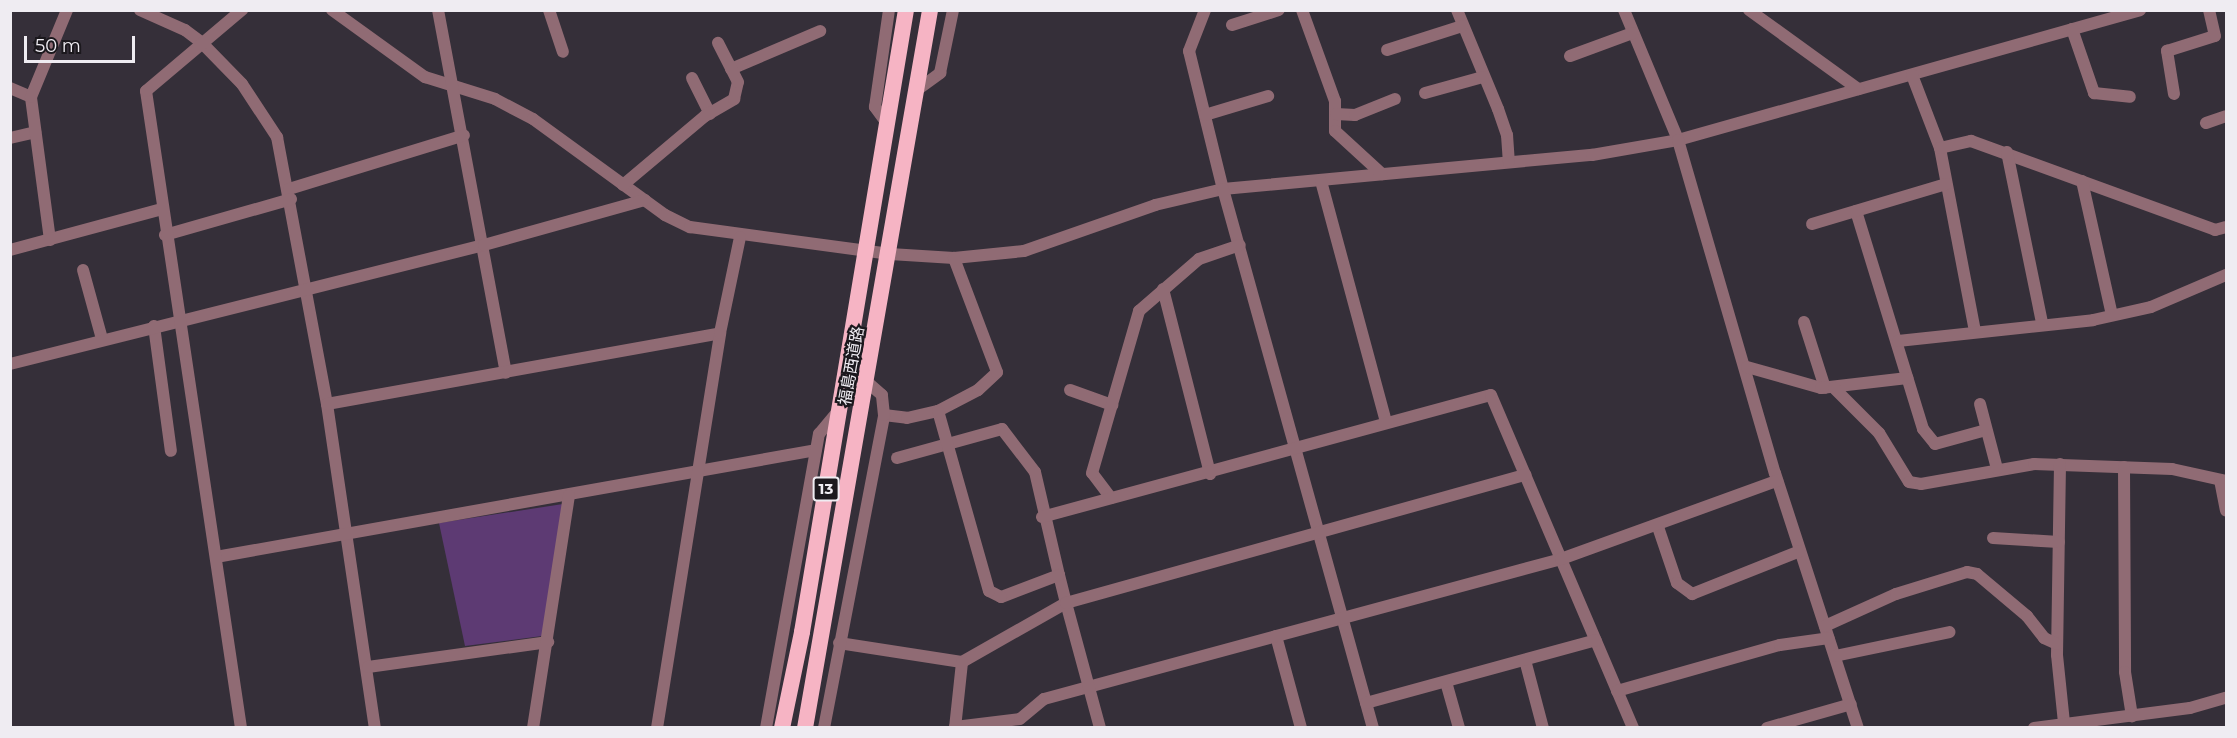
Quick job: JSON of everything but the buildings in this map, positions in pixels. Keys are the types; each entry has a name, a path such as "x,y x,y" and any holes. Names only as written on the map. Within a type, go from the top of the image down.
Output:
{"highway":[{"name":"福島西道路","path":"782,728 840,409 863,250 906,10"},
{"name":"福島西道路","path":"805,728 890,254 930,10"}],"street":[{"path":"50,240 31,97 67,10"},
{"path":"140,10 184,30 202,43 266,116 284,158 327,404 368,668 375,728"},
{"path":"241,728 165,235 146,91 242,10"},
{"path":"332,10 425,77 454,84 495,99 533,119 623,185 690,227 740,237 890,254 954,258 1024,251 1136,211 1223,189 1592,155 1678,140 2072,29 2118,13 2140,10"},
{"path":"438,10 464,135 506,373"},
{"path":"549,10 563,52"},
{"path":"886,122 875,107 889,10"},
{"path":"917,90 940,73 953,10"},
{"path":"1205,10 1189,51 1223,189 1298,448 1373,728"},
{"path":"1232,25 1279,10"},
{"path":"1302,10 1335,101 1335,131 1382,174"},
{"path":"1457,10 1506,135 1509,162"},
{"path":"1624,10 1678,140 1747,366 1778,481 1858,728"},
{"path":"1749,10 1858,89"},
{"path":"2174,94 2167,51 2215,36 2209,10"},
{"path":"1387,50 1462,26"},
{"path":"2072,29 2094,93 2130,97"},
{"path":"731,69 820,31"},
{"path":"1570,56 1633,33"},
{"path":"623,185 710,114 734,99 738,82 718,43"},
{"path":"1912,75 1940,148 1975,331"},
{"path":"1425,93 1483,77"},
{"path":"692,78 710,114"},
{"path":"10,88 31,97"},
{"path":"1205,115 1268,96"},
{"path":"1336,114 1355,115 1395,99"},
{"path":"2205,123 2226,116"},
{"path":"10,138 35,132"},
{"path":"165,235 464,135"},
{"path":"1940,148 1971,141 2215,231 2226,227"},
{"path":"2007,153 2042,323"},
{"path":"1321,181 1386,423"},
{"path":"2082,181 2112,315"},
{"path":"1812,224 1946,184"},
{"path":"10,364 102,339 484,245 645,200"},
{"path":"10,250 162,209"},
{"path":"1856,211 1898,341 1923,429 1935,444 1986,430"},
{"path":"657,728 720,333 740,237"},
{"path":"1111,498 1092,473 1139,311 1199,259 1240,245"},
{"path":"884,416 907,418 938,411 978,390 997,372 954,258"},
{"path":"83,270 102,339"},
{"path":"1898,341 2112,315 2151,307 2226,275"},
{"path":"1163,289 1210,474"},
{"path":"1804,322 1829,388 1879,433 1909,482 1921,484 1997,469 2060,464 2172,469 2223,480 2226,510"},
{"path":"154,326 171,451"},
{"path":"327,404 720,333"},
{"path":"1747,366 1829,388 1907,378"},
{"path":"824,728 884,416 882,395 867,382"},
{"path":"1070,390 1112,405"},
{"path":"1042,517 1210,474 1491,395 1633,728"},
{"path":"1980,404 1997,469"},
{"path":"766,728 816,450 825,422 840,409"},
{"path":"938,411 948,442 966,519 989,591 1001,597 1059,575"},
{"path":"897,458 948,442 1002,429 1031,463 1042,517 1100,728"},
{"path":"216,557 569,496 816,450"},
{"path":"2060,464 2057,645 2064,723"},
{"path":"2124,467 2125,672 2132,716"},
{"path":"839,643 962,662 1066,603 1525,474"},
{"path":"962,662 955,727 1020,719 1044,699 1561,559 1658,527 1778,481"},
{"path":"533,728 569,496"},
{"path":"1658,527 1677,582 1692,594 1800,551"},
{"path":"1993,538 2059,542"},
{"path":"1617,691 1827,632 1896,594 1967,573 1977,574 2026,616 2044,638 2057,645"},
{"path":"1835,656 1950,632"},
{"path":"1276,636 1296,726"},
{"path":"1366,703 1596,640"},
{"path":"368,668 548,642"},
{"path":"1525,660 1543,728"},
{"path":"1446,682 1459,728"},
{"path":"2034,728 2132,716 2226,698"},
{"path":"1767,728 1851,704"}],"shaded area":[{"path":"563,504 542,636 465,646 439,523"}]}
